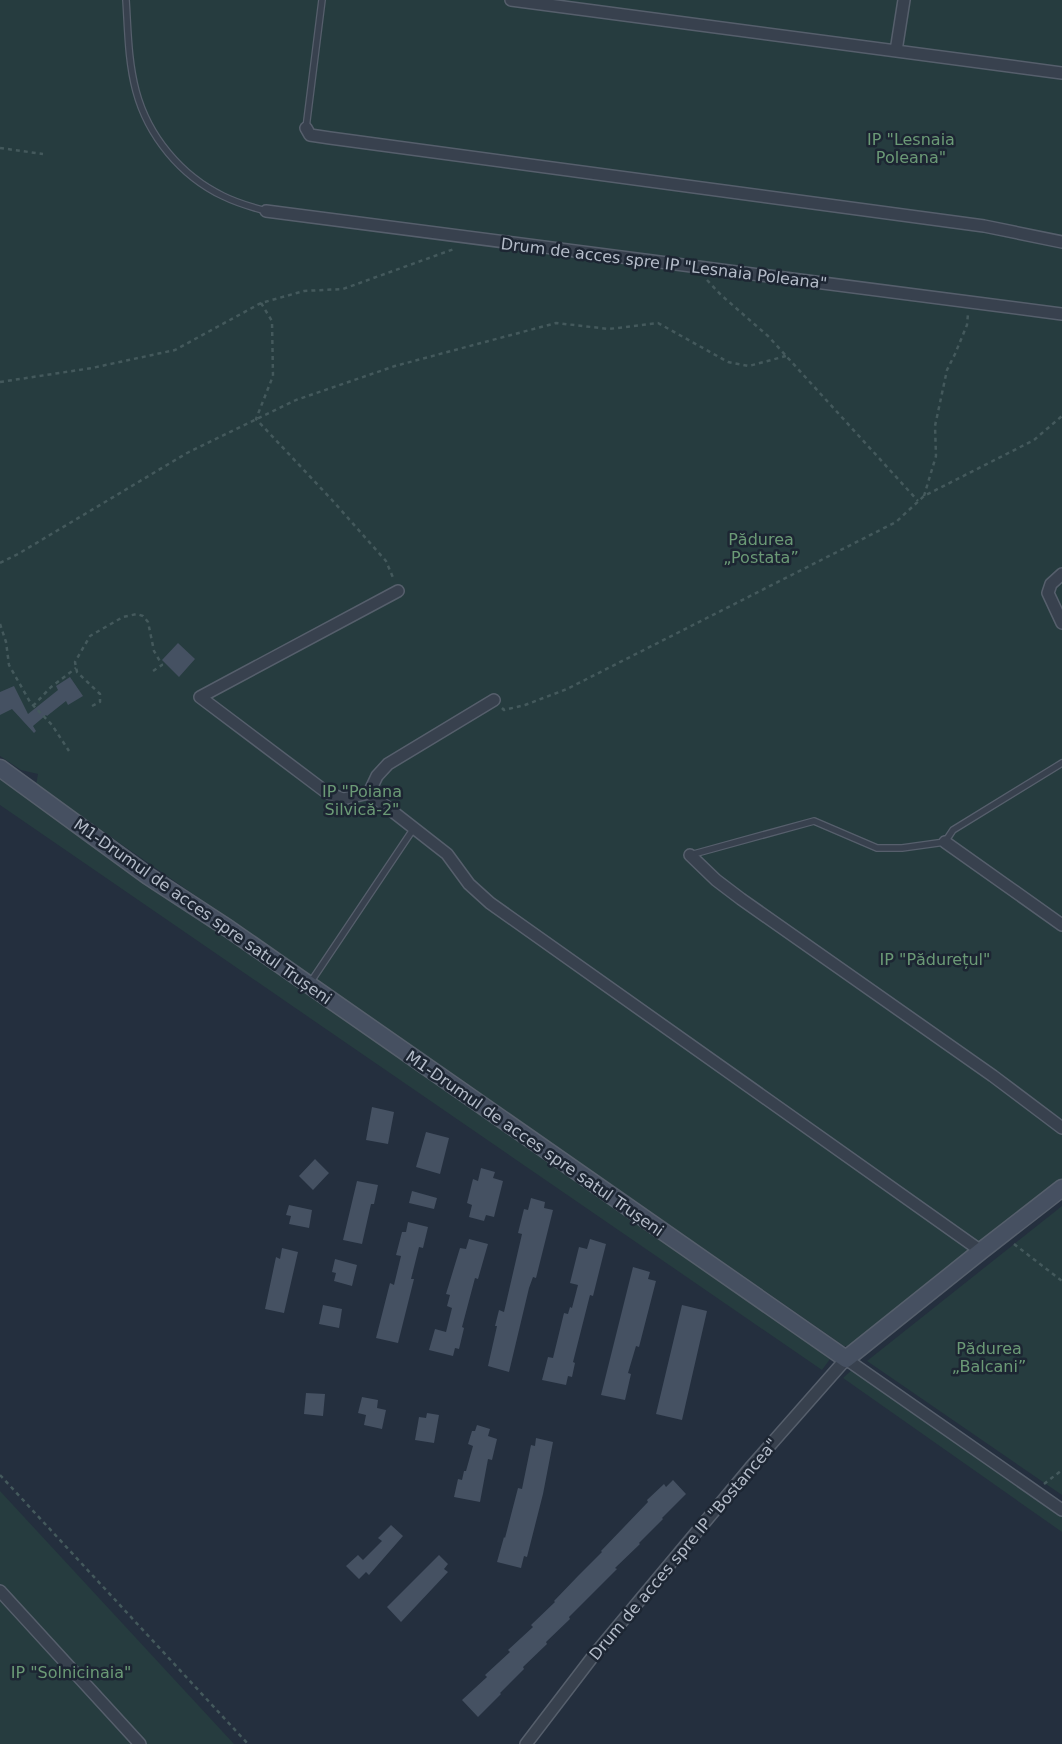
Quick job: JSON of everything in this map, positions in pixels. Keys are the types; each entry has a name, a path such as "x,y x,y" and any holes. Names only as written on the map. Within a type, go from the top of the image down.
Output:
{"street":[{"path":"511,0 1062,73"},
{"path":"896,51 904,0"},
{"path":"306,128 310,135 984,226 1062,242"},
{"name":"Drum de acces spre IP \"Lesnaia Poleana\"","path":"266,211 1062,314"},
{"path":"1062,574 1051,584 1048,593 1062,623"},
{"path":"369,793 344,799 326,792 200,697 398,591"},
{"path":"369,793 376,776 388,764 494,700"},
{"name":"M1-Drumul de acces spre satul Trușeni","path":"0,768 148,876 229,929 846,1359"},
{"path":"369,793 447,854 469,884 490,902 981,1251"},
{"path":"945,842 1062,925"},
{"path":"690,855 716,880 741,899 993,1076 1062,1128"},
{"path":"1062,1188 846,1359 1062,1510"},
{"name":"Drum de acces spre IP \"Bostancea\"","path":"526,1744 594,1655 750,1468 846,1359"},
{"path":"0,1591 140,1744"}],"lane":[{"path":"126,0 136,91 144,113 155,134 179,164 202,184 244,205 266,211"},
{"path":"306,128 322,0"},
{"path":"690,855 814,821 877,848 902,848 945,842 953,830 1062,763"},
{"path":"308,985 414,828"}],"path":[{"path":"0,148 44,154"},
{"path":"0,382 92,368 175,350 261,303 304,291 344,289 455,249"},
{"path":"693,267 721,295 768,336 918,501"},
{"path":"924,496 936,456 936,426 947,370 967,325 969,302"},
{"path":"256,419 273,376 272,321 261,303"},
{"path":"0,563 187,454 296,400 395,366 556,323 609,329 658,324 728,362 749,366 786,356"},
{"path":"494,700 504,710 525,705 567,689 896,522 924,496 1034,440 1062,416"},
{"path":"256,419 386,561 398,591"},
{"path":"92,706 100,702 100,694 77,672 75,662 90,636 123,618 136,614 143,616 148,622 154,651 162,665 150,674"},
{"path":"0,624 6,642 9,666 33,706 52,725 69,751"},
{"path":"33,706 51,687 76,668"},
{"path":"1002,1234 1062,1281"},
{"path":"1035,1492 1062,1470"},
{"path":"0,1475 248,1744"}],"green space":[{"path":"0,0 1062,0 1062,1182 982,1243 974,1241 967,1247 968,1255 853,1346 844,1346 36,785 38,774 21,770 0,756"},
{"path":"0,779 830,1359 822,1370 0,805"},
{"name":"Pădurea „Balcani”","path":"1062,1206 1062,1495 867,1361"},
{"path":"853,1369 1062,1516 1062,1532 843,1378"},
{"name":"IP \"Solnicinaia\"","path":"0,1491 234,1744 0,1744"}],"building":[{"path":"178,643 195,659 179,677 162,660"},
{"path":"70,677 83,696 68,705 66,701 46,715 33,726 36,731 34,733 12,709 0,715 0,692 14,686 28,714 58,690 56,686"},
{"path":"372,1107 394,1112 388,1144 366,1140"},
{"path":"426,1132 449,1138 440,1174 416,1167"},
{"path":"315,1159 329,1173 313,1190 299,1176"},
{"path":"481,1168 495,1172 493,1178 503,1181 494,1217 486,1215 484,1221 469,1217 472,1205 467,1203 473,1179 478,1181"},
{"path":"357,1181 378,1185 374,1204 371,1204 362,1244 343,1240"},
{"path":"412,1191 437,1198 434,1209 409,1203"},
{"path":"531,1198 545,1202 544,1208 553,1210 536,1278 533,1277 529,1288 509,1372 488,1366 499,1310 504,1312 522,1234 518,1233 524,1209 528,1210"},
{"path":"289,1205 312,1210 309,1228 289,1224 291,1216 286,1215"},
{"path":"408,1222 428,1227 423,1248 419,1247 411,1279 414,1279 398,1343 376,1338 390,1283 394,1285 401,1256 396,1255 402,1232 406,1232"},
{"path":"469,1239 488,1244 478,1279 475,1278 462,1327 464,1328 459,1349 455,1348 453,1356 429,1350 435,1329 446,1332 452,1308 447,1306 450,1295 446,1294 460,1248 466,1249"},
{"path":"590,1239 606,1244 593,1296 590,1295 573,1362 575,1363 572,1377 568,1376 566,1385 542,1380 548,1357 553,1358 564,1313 568,1314 570,1307 572,1308 578,1285 570,1283 579,1247 587,1249"},
{"path":"282,1248 298,1252 284,1313 265,1309 276,1257 280,1259"},
{"path":"335,1259 357,1265 352,1286 334,1281 336,1273 332,1272"},
{"path":"633,1267 650,1272 648,1279 656,1281 639,1347 636,1346 628,1373 631,1374 625,1400 601,1395"},
{"path":"323,1305 342,1309 339,1328 319,1324"},
{"path":"682,1305 707,1311 682,1420 656,1414"},
{"path":"306,1393 325,1394 323,1416 304,1414"},
{"path":"362,1397 378,1400 377,1408 386,1410 382,1429 364,1425 366,1415 358,1413"},
{"path":"427,1413 439,1415 434,1443 415,1440 419,1417 426,1418"},
{"path":"477,1425 490,1429 488,1436 497,1439 492,1460 488,1459 480,1502 454,1497 458,1479 462,1480 464,1471 466,1471 473,1446 468,1444 472,1431 475,1431"},
{"path":"536,1438 553,1442 543,1494 527,1557 524,1556 521,1568 497,1562 518,1488 522,1489 531,1445 535,1446"},
{"path":"673,1480 686,1494 615,1568 617,1569 569,1617 570,1619 546,1642 547,1644 523,1667 524,1669 478,1717 462,1700 487,1677 485,1675 510,1652 508,1650 533,1627 531,1625 602,1552 648,1502 647,1500 664,1484 666,1487"},
{"path":"391,1525 403,1536 369,1575 366,1572 359,1579 346,1566 358,1555 363,1560 382,1541 378,1538"},
{"path":"439,1555 448,1564 444,1569 448,1572 401,1622 387,1607"}],"park label":[{"name":"IP \"Lesnaia Poleana\"","path":"911,148"},
{"name":"Pădurea „Postata”","path":"761,548"},
{"name":"IP \"Poiana Silvică-2\"","path":"362,800"},
{"name":"IP \"Pădurețul\"","path":"935,959"}]}
